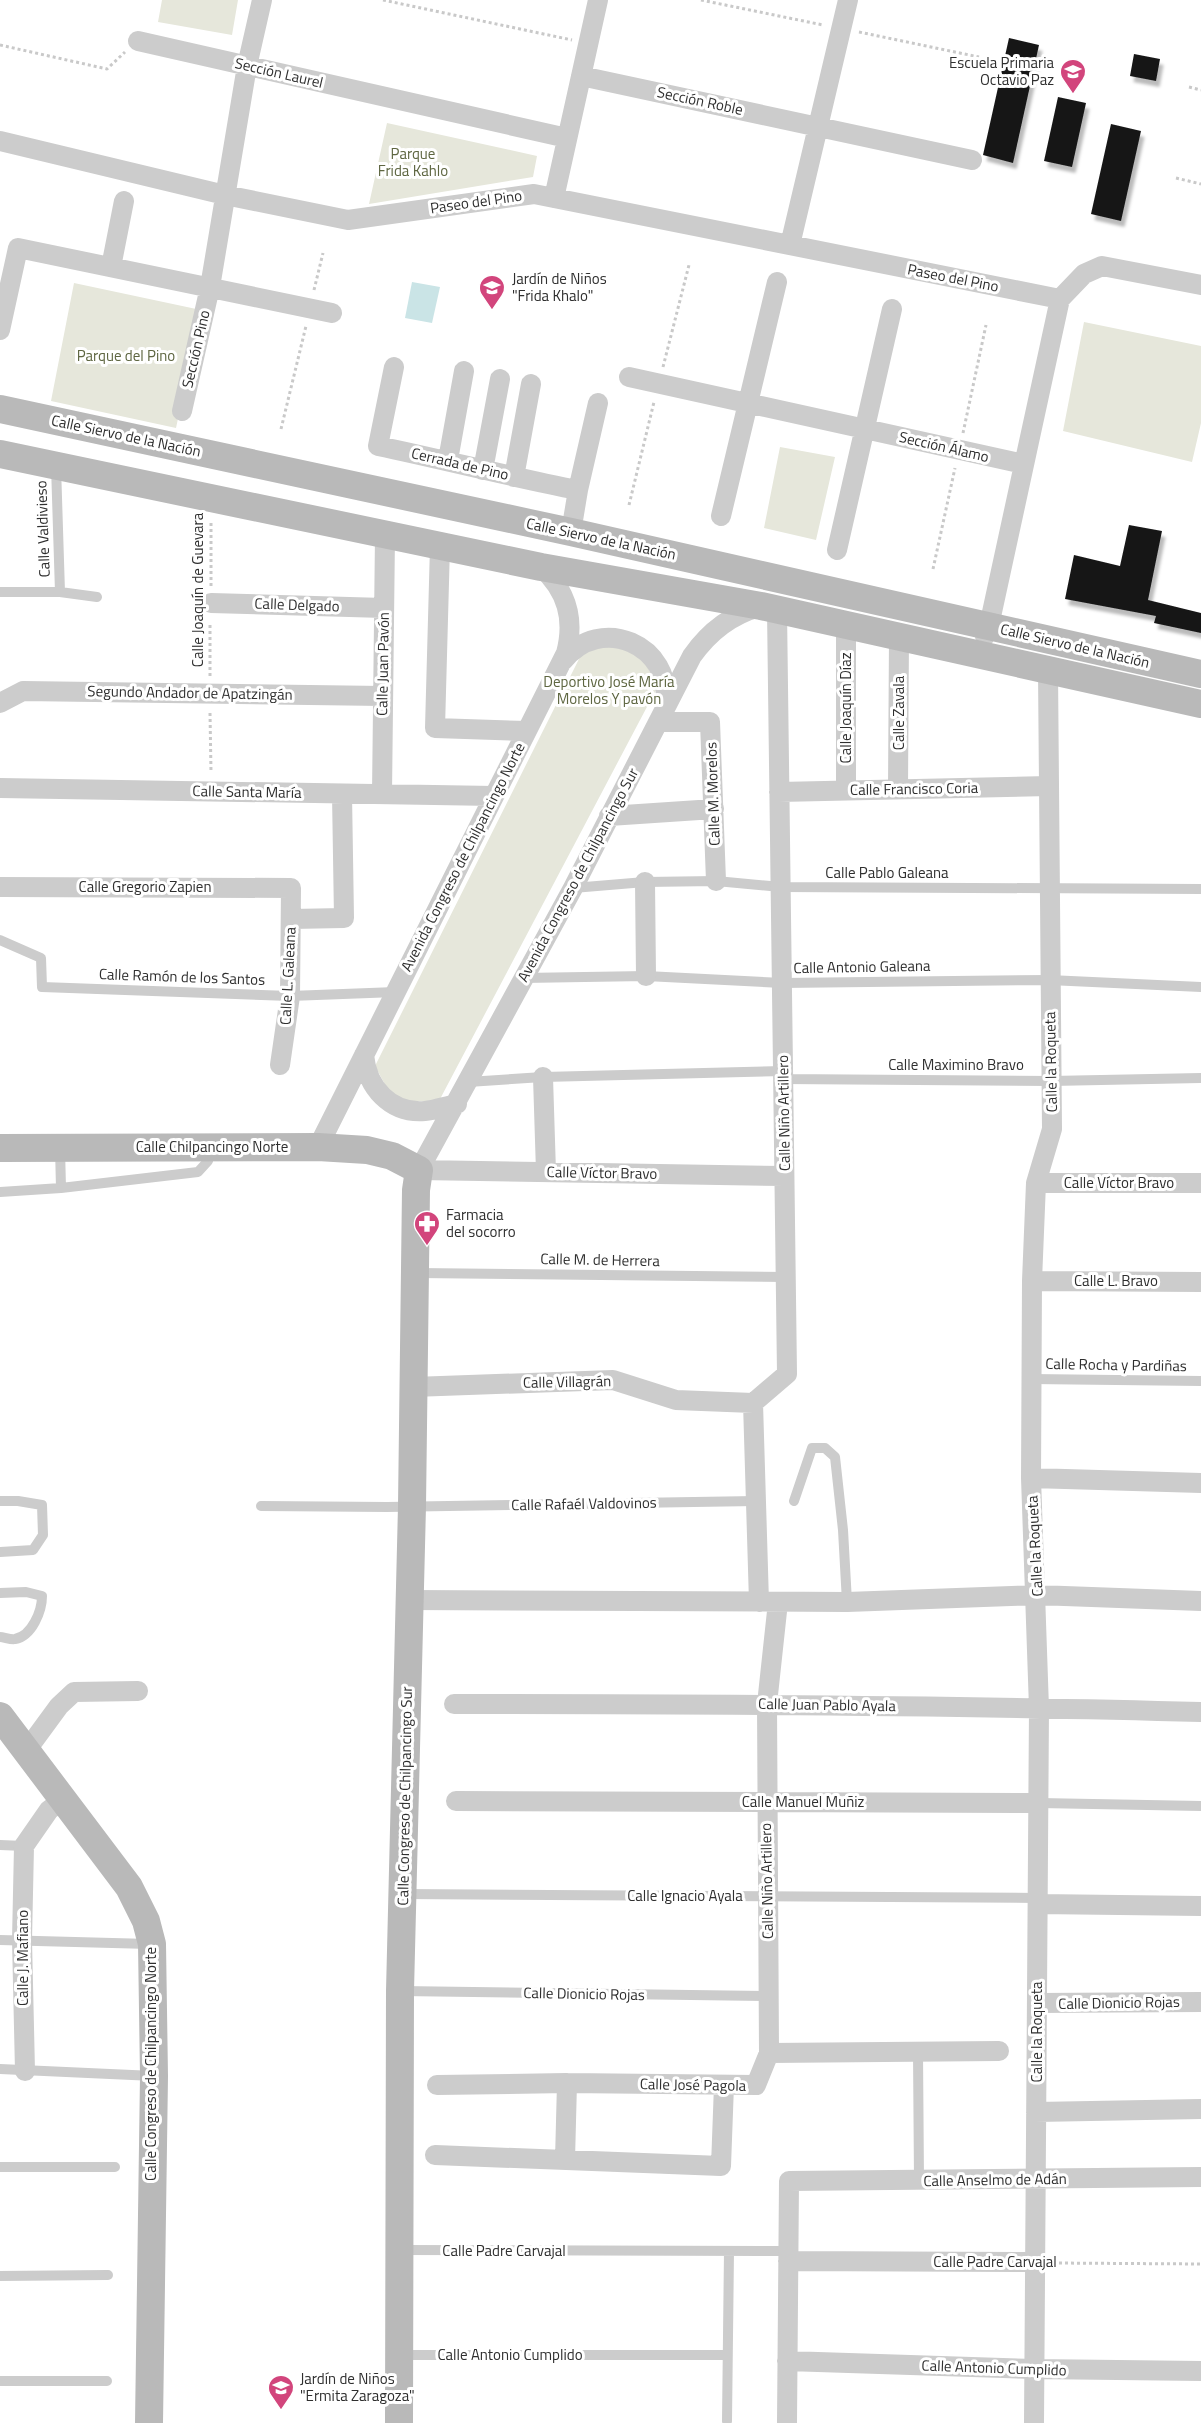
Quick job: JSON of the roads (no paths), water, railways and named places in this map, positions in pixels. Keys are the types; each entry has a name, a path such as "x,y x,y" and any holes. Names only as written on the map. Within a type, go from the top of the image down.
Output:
{"street":[{"path":"225,195 247,66 262,0"},
{"path":"554,198 598,0"},
{"path":"790,245 848,0"},
{"name":"Sección Laurel","path":"138,41 567,138"},
{"name":"Sección Roble","path":"581,76 972,160"},
{"name":"Paseo del Pino","path":"0,141 225,195 348,220 534,194 1060,299"},
{"name":"Sección Pino","path":"182,411 210,287 225,195"},
{"path":"111,267 124,201"},
{"path":"0,330 18,248 332,313"},
{"path":"975,654 989,626 1060,299 1083,274 1102,266 1201,285"},
{"path":"721,516 777,282"},
{"path":"837,550 892,309"},
{"name":"Cerrada de Pino","path":"394,367 378,446 578,490"},
{"path":"448,460 464,371"},
{"name":"Sección Álamo","path":"629,377 1024,464"},
{"path":"483,470 500,379"},
{"path":"514,477 531,384"},
{"path":"571,532 598,403"},
{"name":"Calle Siervo de la Nación","path":"0,409 571,532 1201,674"},
{"name":"Calle Siervo de la Nación","path":"0,454 542,567 769,608 1201,704"},
{"path":"385,535 389,493"},
{"name":"Calle Juan Pavón","path":"382,794 385,535"},
{"path":"440,546 435,728 527,731"},
{"name":"Avenida Congreso de Chilpancingo Norte","path":"318,1147 560,665 569,640 570,614 560,588 542,567"},
{"name":"Calle Delgado","path":"211,603 384,608"},
{"name":"Avenida Congreso de Chilpancingo Sur","path":"419,1170 573,888 660,722 684,669 700,644 722,624 747,610 769,608"},
{"name":"Calle Niño Artillero","path":"769,608 779,792 787,1374 753,1403 756,1501 768,1602 766,1802 769,2053"},
{"name":"Calle Joaquín Díaz","path":"846,625 846,790"},
{"path":"560,665 577,647 588,641 612,638 636,644 655,661 665,684 666,697 660,722"},
{"name":"Calle Zavala","path":"898,789 899,638"},
{"name":"Calle la Roqueta","path":"1034,2423 1040,1708 1031,1478 1031,1379 1036,1183 1052,1129 1048,671"},
{"name":"Segundo Andador de Apatzingán","path":"0,703 23,691 383,696"},
{"name":"Calle M. Morelos","path":"660,722 710,722 716,880"},
{"name":"Calle Francisco Coria","path":"779,792 1049,786"},
{"name":"Calle Santa María","path":"0,788 494,796"},
{"path":"291,919 344,918 342,794"},
{"path":"609,816 714,809"},
{"path":"645,882 646,976"},
{"name":"Calle Gregorio Zapien","path":"0,887 291,888"},
{"name":"Calle L. Galeana","path":"280,1065 290,996 291,888"},
{"path":"364,1055 365,1067 374,1088 391,1104 414,1111 426,1111 457,1104"},
{"path":"543,1077 546,1172"},
{"name":"Calle Chilpancingo Norte","path":"0,1148 318,1147 367,1150 392,1156 419,1170"},
{"name":"Calle Víctor Bravo","path":"419,1170 784,1176"},
{"name":"Calle Congreso de Chilpancingo Sur","path":"399,2423 400,1991 412,1506 414,1273 416,1190 419,1170"},
{"name":"Calle Víctor Bravo","path":"1036,1183 1201,1184"},
{"name":"Calle L. Bravo","path":"1032,1281 1201,1282"},
{"name":"Calle Villagrán","path":"413,1387 613,1380 676,1400 753,1403"},
{"path":"1031,1478 1201,1483"},
{"path":"408,1600 847,1602 1037,1595 1201,1601"},
{"path":"26,1750 59,1706 74,1692 138,1691"},
{"name":"Calle Juan Pablo Ayala","path":"454,1704 767,1704 1201,1712"},
{"name":"Calle Congreso de Chilpancingo Norte","path":"0,1716 129,1887 146,1921 152,1944 154,2076 149,2423"},
{"path":"24,1846 49,1810 64,1799"},
{"name":"Calle Manuel Muñiz","path":"456,1801 1039,1803"},
{"name":"Calle J. Mafiano","path":"24,1846 22,1940 25,2071"},
{"name":"Calle Ignacio Ayala","path":"1038,1901 1201,1906"},
{"name":"Calle Dionicio Rojas","path":"1037,2003 1201,2002"},
{"path":"769,2053 999,2051"},
{"name":"Calle José Pagola","path":"437,2085 567,2083 756,2085 769,2053"},
{"path":"565,2160 567,2083"},
{"path":"435,2155 721,2166 724,2085"},
{"path":"1036,2112 1201,2109"},
{"name":"Calle Anselmo de Adán","path":"788,2256 789,2181 1201,2177"},
{"path":"787,2423 788,2256"},
{"name":"Calle Padre Carvajal","path":"788,2256 1035,2262"},
{"name":"Calle Antonio Cumplido","path":"788,2361 1034,2369 1201,2371"}],"lane":[{"name":"Calle Valdivieso","path":"56,465 60,592"},
{"path":"0,592 60,592 97,597"},
{"name":"Calle Pablo Galeana","path":"573,888 645,882 716,880 781,887 1201,889"},
{"name":"Calle Ramón de los Santos","path":"0,940 41,958 42,987 290,996 396,992"},
{"name":"Calle Antonio Galeana","path":"523,978 646,976 782,983 1049,980 1201,987"},
{"name":"Calle Maximino Bravo","path":"468,1082 543,1077 783,1075 1052,1081 1201,1078"},
{"path":"0,1192 61,1188 198,1172 208,1161 210,1147"},
{"path":"60,1148 61,1188"},
{"name":"Calle M. de Herrera","path":"414,1273 786,1277"},
{"name":"Calle Rocha y Pardiñas","path":"1031,1379 1201,1381"},
{"path":"794,1501 812,1448 825,1448 835,1457 843,1530 847,1602"},
{"path":"0,1501 42,1505 43,1535 33,1550 0,1552"},
{"name":"Calle Rafaél Valdovinos","path":"261,1506 756,1501"},
{"path":"0,1593 26,1592 42,1596 42,1605 30,1631 15,1639 0,1637"},
{"name":"Calle Manuel Muñiz","path":"1039,1803 1201,1806"},
{"path":"0,1845 24,1846"},
{"name":"Calle Ignacio Ayala","path":"403,1894 767,1896 1038,1901"},
{"path":"0,1940 152,1944"},
{"name":"Calle Dionicio Rojas","path":"400,1991 768,1996"},
{"path":"918,2052 919,2181"},
{"path":"0,2068 154,2076"},
{"path":"0,2168 115,2167"},
{"name":"Calle Padre Carvajal","path":"399,2250 729,2251 788,2256"},
{"path":"727,2421 729,2251"},
{"path":"0,2276 108,2275"},
{"name":"Calle Antonio Cumplido","path":"400,2355 727,2355"},
{"path":"0,2380 107,2381"}],"water":[{"path":"412,282 440,287 432,323 405,318"}],"place":[{"name":"Escuela Primaria Octavio Paz","path":"1073,95"},
{"name":"Jardín de Niños \"Frida Khalo\"","path":"492,311"},
{"name":"Farmacia del socorro","path":"427,1247"},
{"name":"Jardín de Niños \"Ermita Zaragoza\"","path":"281,2411"}],"park label":[{"name":"Parque Frida Kahlo","path":"413,162"},
{"name":"Parque del Pino","path":"126,356"},
{"name":"Deportivo José María Morelos Y pavón","path":"609,690"}]}
